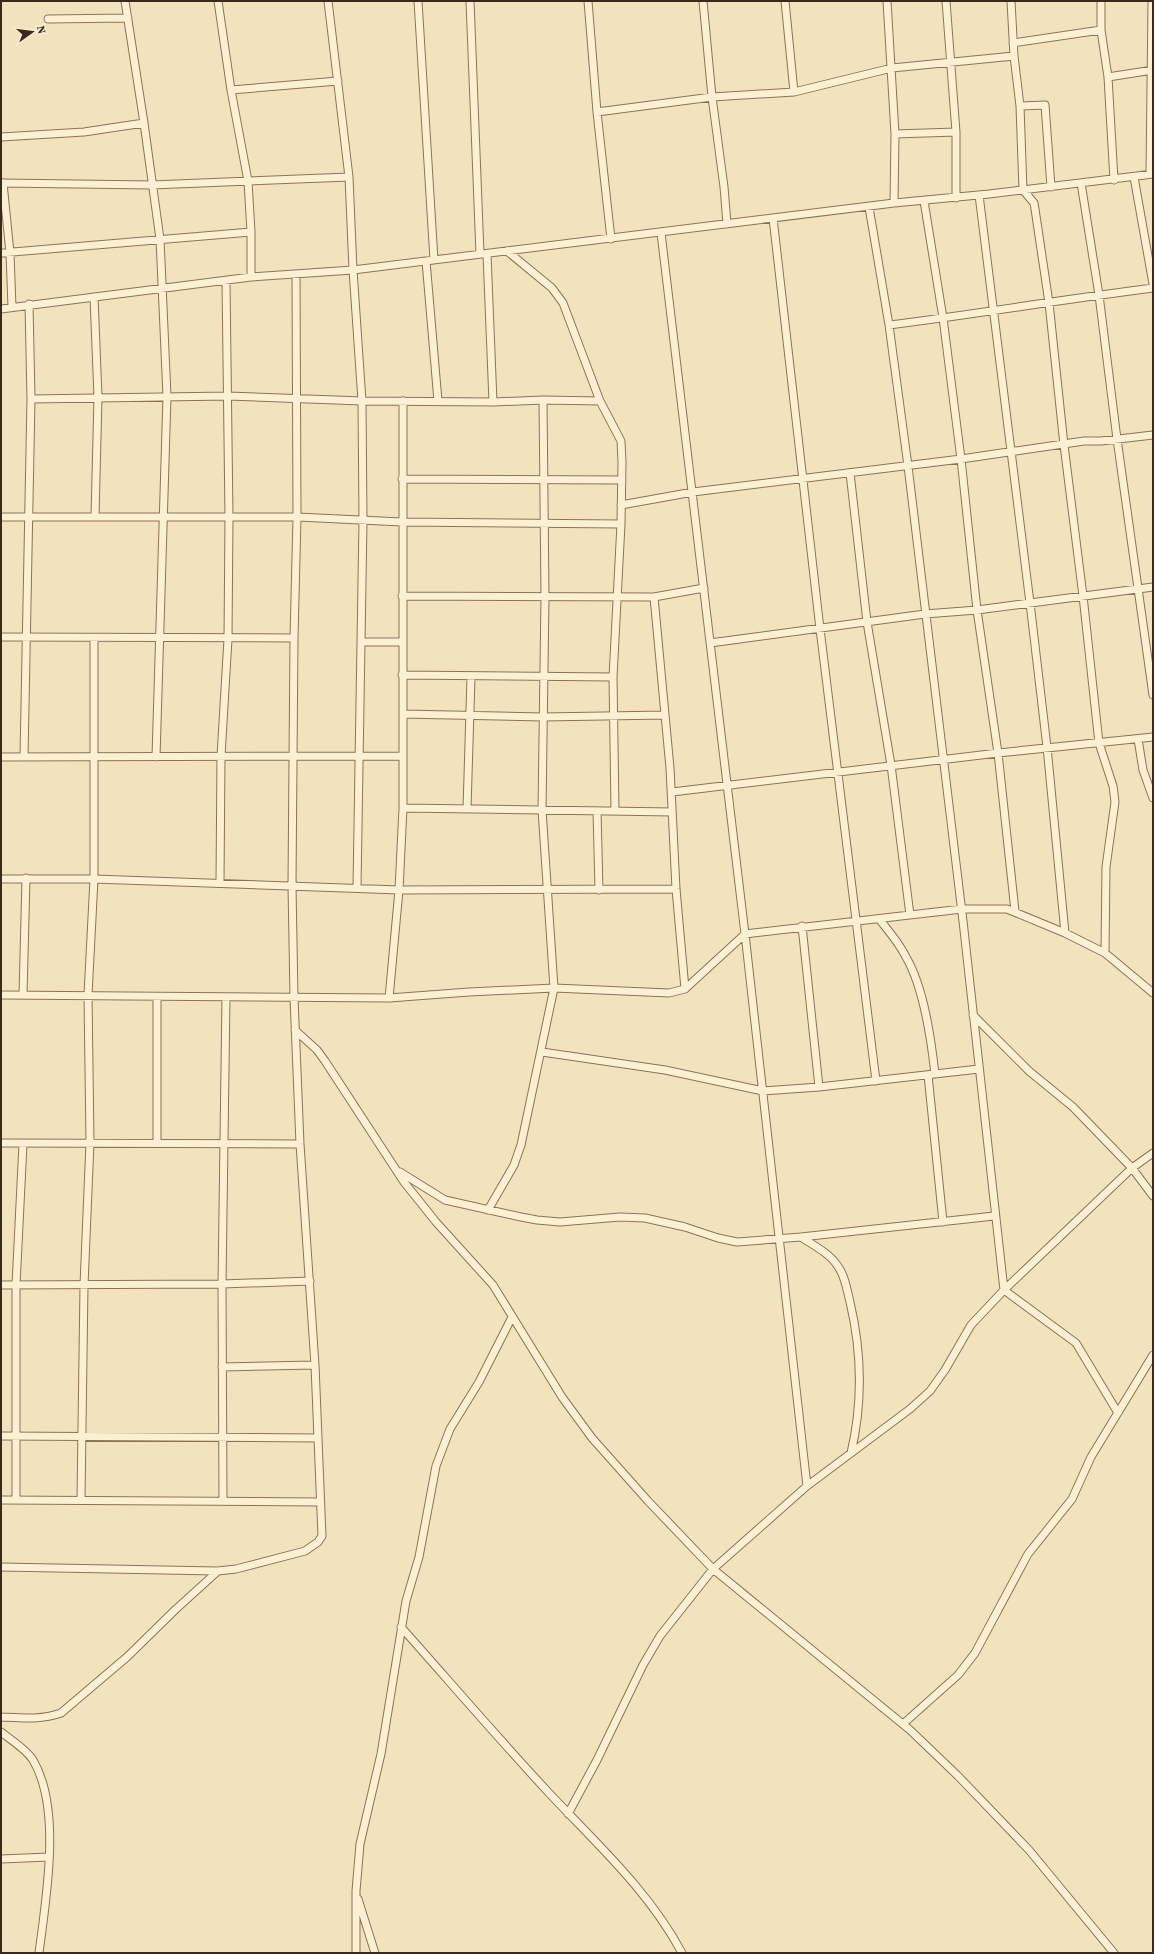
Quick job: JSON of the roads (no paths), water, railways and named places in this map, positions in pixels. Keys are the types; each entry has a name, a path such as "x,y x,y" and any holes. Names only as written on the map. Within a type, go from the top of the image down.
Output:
{"street":[{"path":"124,1 144,123 160,239 167,396 156,757"},
{"path":"218,1 231,90 248,181 251,232 251,277"},
{"path":"328,1 349,177 353,270 362,401 363,520 357,888"},
{"path":"418,1 434,260"},
{"path":"470,1 493,402"},
{"path":"588,1 597,112 611,239"},
{"path":"703,1 712,97 724,187 727,224"},
{"path":"785,1 794,92"},
{"path":"887,1 895,134 894,203"},
{"path":"946,1 956,132 956,198"},
{"path":"1011,1 1014,56 1020,106 1023,190 1034,203 1049,303 1099,743 1113,786 1115,802 1106,867 1105,953"},
{"path":"1101,1 1101,30 1108,77 1114,180"},
{"path":"1,308 251,277 353,270 894,203 956,198 1114,180 1151,174 1153,70 1152,1"},
{"path":"48,19 128,18"},
{"path":"1013,42 1101,30"},
{"path":"597,112 712,97 794,92 892,68 1014,56"},
{"path":"1108,77 1153,70"},
{"path":"231,90 338,81"},
{"path":"1020,106 1045,105 1051,187"},
{"path":"1,136 84,132 144,123"},
{"path":"895,134 956,132"},
{"path":"12,307 10,253 2,183 152,185 349,177"},
{"path":"1134,177 1153,284"},
{"path":"1081,183 1100,295 1117,440 1153,695"},
{"path":"979,195 1047,747 1065,933"},
{"path":"924,201 943,318 961,459 977,610 998,752 1015,911"},
{"path":"869,207 889,325 908,466 962,909 994,1216 1004,1290 1076,1343 1118,1413"},
{"path":"772,218 804,479 820,629 839,772 876,1081"},
{"path":"1,253 251,232"},
{"path":"661,233 745,934 807,1486"},
{"path":"508,251 552,288 563,303 600,401 621,441 621,524 613,677 615,811"},
{"path":"426,261 438,401"},
{"path":"1,1567 218,1572 236,1569 305,1551 318,1542 322,1536 315,1365 300,1144 294,998 292,885 294,638 297,517 296,274"},
{"path":"220,883 220,756 228,639 229,517 226,281"},
{"path":"889,325 1153,288"},
{"path":"94,297 98,397 95,517"},
{"path":"24,756 31,399 29,304"},
{"path":"31,399 228,396 362,401 600,401"},
{"path":"488,1210 514,1164 521,1145 542,1052 554,988 542,810 545,597 543,400"},
{"path":"389,998 399,890 403,808 403,401"},
{"path":"621,505 693,492 1010,453 1084,441 1117,440 1153,436"},
{"path":"850,473 867,622 891,765 910,915"},
{"path":"402,479 622,480"},
{"path":"1,517 297,517 402,522 621,524"},
{"path":"710,643 925,614 977,610 1153,587"},
{"path":"402,596 654,598 704,588"},
{"path":"654,598 672,792 676,889 685,989"},
{"path":"1,637 94,639 294,638"},
{"path":"81,1499 84,1285 90,1143 88,996 94,879 94,639"},
{"path":"361,642 402,642"},
{"path":"402,675 472,677 613,677"},
{"path":"468,809 472,677"},
{"path":"403,714 543,717 665,715"},
{"path":"672,792 998,752 1153,738"},
{"path":"1138,739 1143,770 1153,798"},
{"path":"1,757 402,756"},
{"path":"403,808 672,812"},
{"path":"597,811 600,890"},
{"path":"23,996 26,878"},
{"path":"1,879 94,879 399,890 676,889"},
{"path":"1,995 226,998 389,998 554,988 660,994 677,992 685,989 745,934 802,926 962,909 996,908 1015,911 1065,933 1105,953 1152,988"},
{"path":"879,919 900,946 913,971 928,1024 943,1222"},
{"path":"802,926 819,1087"},
{"path":"157,997 157,1143"},
{"path":"222,1501 222,1284 226,998"},
{"path":"973,1015 1029,1071 1073,1107 1132,1168 1153,1196"},
{"path":"295,1030 325,1061 396,1169 436,1222 493,1285 562,1397 592,1438 648,1501 713,1569 903,1724 958,1776 1029,1850 1114,1953"},
{"path":"542,1052 665,1070 763,1091 819,1087 979,1069"},
{"path":"1,1143 300,1144"},
{"path":"16,1500 16,1285 23,1144"},
{"path":"568,1814 597,1760 643,1665 660,1636 713,1569 807,1486 910,1409 930,1391 945,1370 971,1325 1004,1290 1132,1168 1153,1153"},
{"path":"396,1169 445,1200 488,1210 537,1220 560,1222 620,1217 645,1218 678,1225 718,1238 737,1242 801,1237 994,1216"},
{"path":"801,1237 837,1265 846,1285 857,1330 860,1362 859,1407 851,1453"},
{"path":"1,1285 222,1284 310,1281"},
{"path":"356,1953 356,1891 360,1844 381,1754 406,1601 420,1551 436,1466 450,1429 480,1382 512,1317"},
{"path":"903,1724 958,1675 975,1654 1028,1554 1072,1499 1090,1457 1153,1355"},
{"path":"222,1367 315,1365"},
{"path":"1,1436 221,1439 318,1438"},
{"path":"1,1500 81,1499 320,1502"},
{"path":"1,1718 34,1719 50,1717 61,1713 127,1657 175,1610 218,1572"},
{"path":"402,1627 519,1761 642,1893 668,1927 682,1953"},
{"path":"1,1732 26,1752 32,1760 40,1777 48,1803 49,1857 39,1953"},
{"path":"1,1859 49,1857"},
{"path":"356,1891 375,1953"}]}
